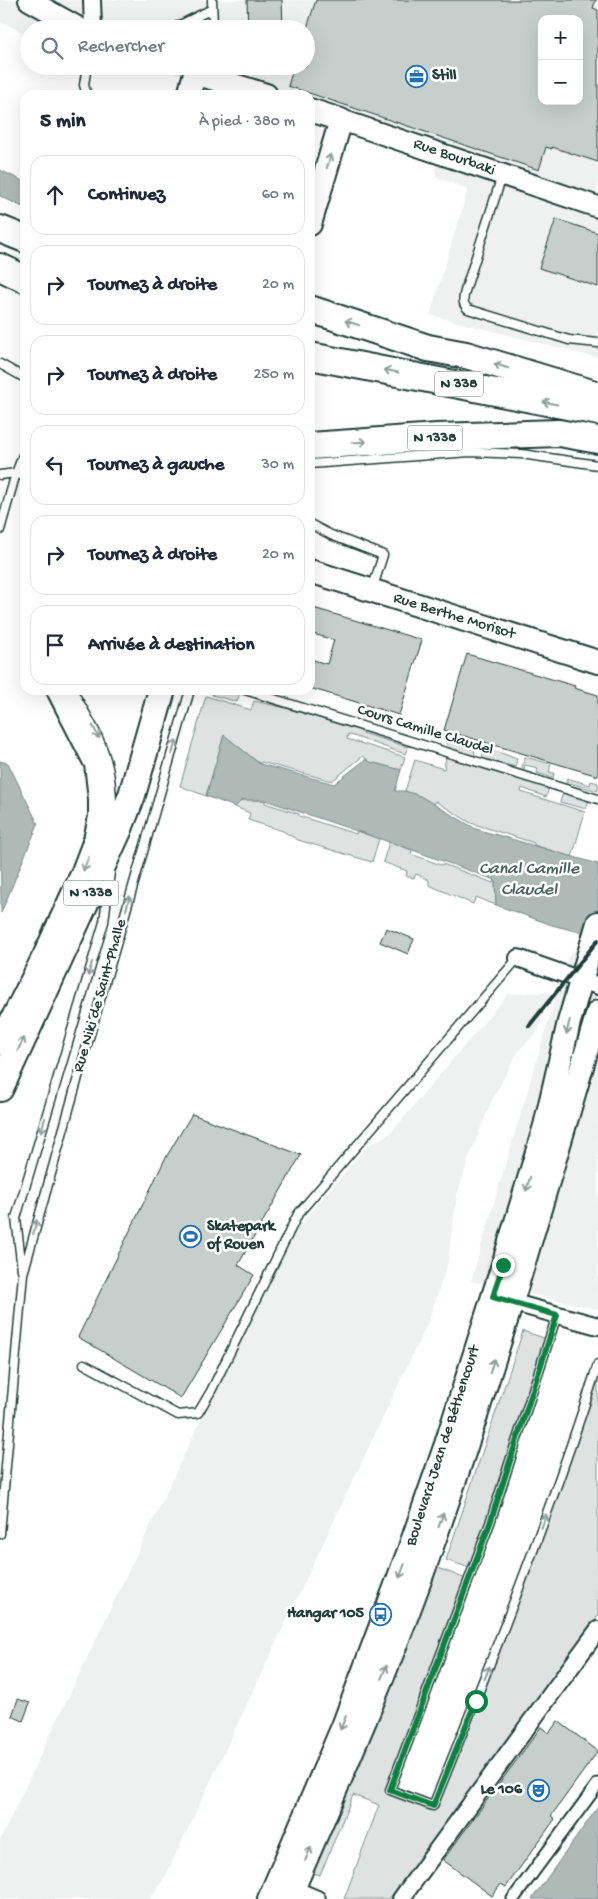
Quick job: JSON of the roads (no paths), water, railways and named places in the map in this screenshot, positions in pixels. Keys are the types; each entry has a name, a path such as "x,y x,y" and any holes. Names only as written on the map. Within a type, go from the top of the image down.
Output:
{"highway":[{"path":"0,229 20,237"},
{"path":"0,267 20,276"},
{"path":"315,311 428,348 466,355 598,395"},
{"name":"N 338","path":"315,357 598,412"},
{"name":"N 1338","path":"315,446 437,437 560,433 598,440"},
{"name":"N 1338","path":"0,1088 111,847 132,795 161,695"}],"main road":[{"path":"189,90 190,75"},
{"path":"205,75 251,90"},
{"name":"Rue Bourbaki","path":"315,112 341,120"},
{"path":"315,207 341,120"},
{"name":"Rue Berthe Morisot","path":"315,573 371,592 598,662"},
{"name":"N 1338","path":"0,1043 46,954 82,874 95,840 100,817 96,764 61,695"},
{"name":"Boulevard Jean de Béthencourt","path":"291,1894 355,1742 424,1568 469,1440 569,1022 589,983 598,923"},
{"name":"Boulevard Jean de Béthencourt","path":"269,1899 342,1726 408,1553 446,1444 542,1207 598,1012"}],"street":[{"path":"29,0 66,20"},
{"path":"92,0 92,20"},
{"name":"Rue Bourbaki","path":"341,120 598,207"},
{"path":"518,958 589,983"},
{"path":"503,1300 598,1326"},
{"path":"401,1899 598,1630"},
{"path":"514,1899 598,1784"},
{"path":"291,1894 317,1899"}],"lane":[{"path":"212,0 213,20"},
{"path":"190,20 212,9"},
{"path":"86,75 84,85 86,90"},
{"path":"503,174 465,291 464,306 569,340 598,343"},
{"path":"0,364 20,375"},
{"path":"315,464 470,452 521,454 598,466"},
{"path":"0,530 20,462"},
{"path":"0,475 16,472 20,474"},
{"path":"315,527 331,536 383,555 371,592"},
{"name":"Rue Niki de Saint-Phalle","path":"23,1274 16,1218 104,922 111,847 112,788 108,763 98,734 75,695"},
{"name":"Rue Niki de Saint-Phalle","path":"0,1534 23,1274 59,1141 189,695"},
{"name":"Cours Camille Claudel","path":"261,695 598,799"},
{"path":"84,1364 178,1415 198,1413 211,1391 298,1214 518,958"},
{"path":"557,1315 490,1523 390,1790 433,1806 512,1610 598,1364"}],"water":[{"path":"0,170 20,180 20,206 0,196"},
{"name":"Canal Camille Claudel","path":"224,735 260,764 334,784 366,759 370,762 401,770 395,791 405,791 420,796 476,829 598,864 598,937 552,925 496,905 495,880 407,848 265,800 242,800 235,807 206,796"},
{"path":"0,761 8,763 38,824 1,913"},
{"path":"598,1807 598,1899 532,1899"}],"railway":[{"path":"529,1026 598,940"}],"place":[{"name":"Still","path":"416,76"},
{"name":"Skatepark of Rouen","path":"191,1236"},
{"name":"Hangar 105","path":"380,1614"},
{"name":"Le 106","path":"538,1790"}]}
